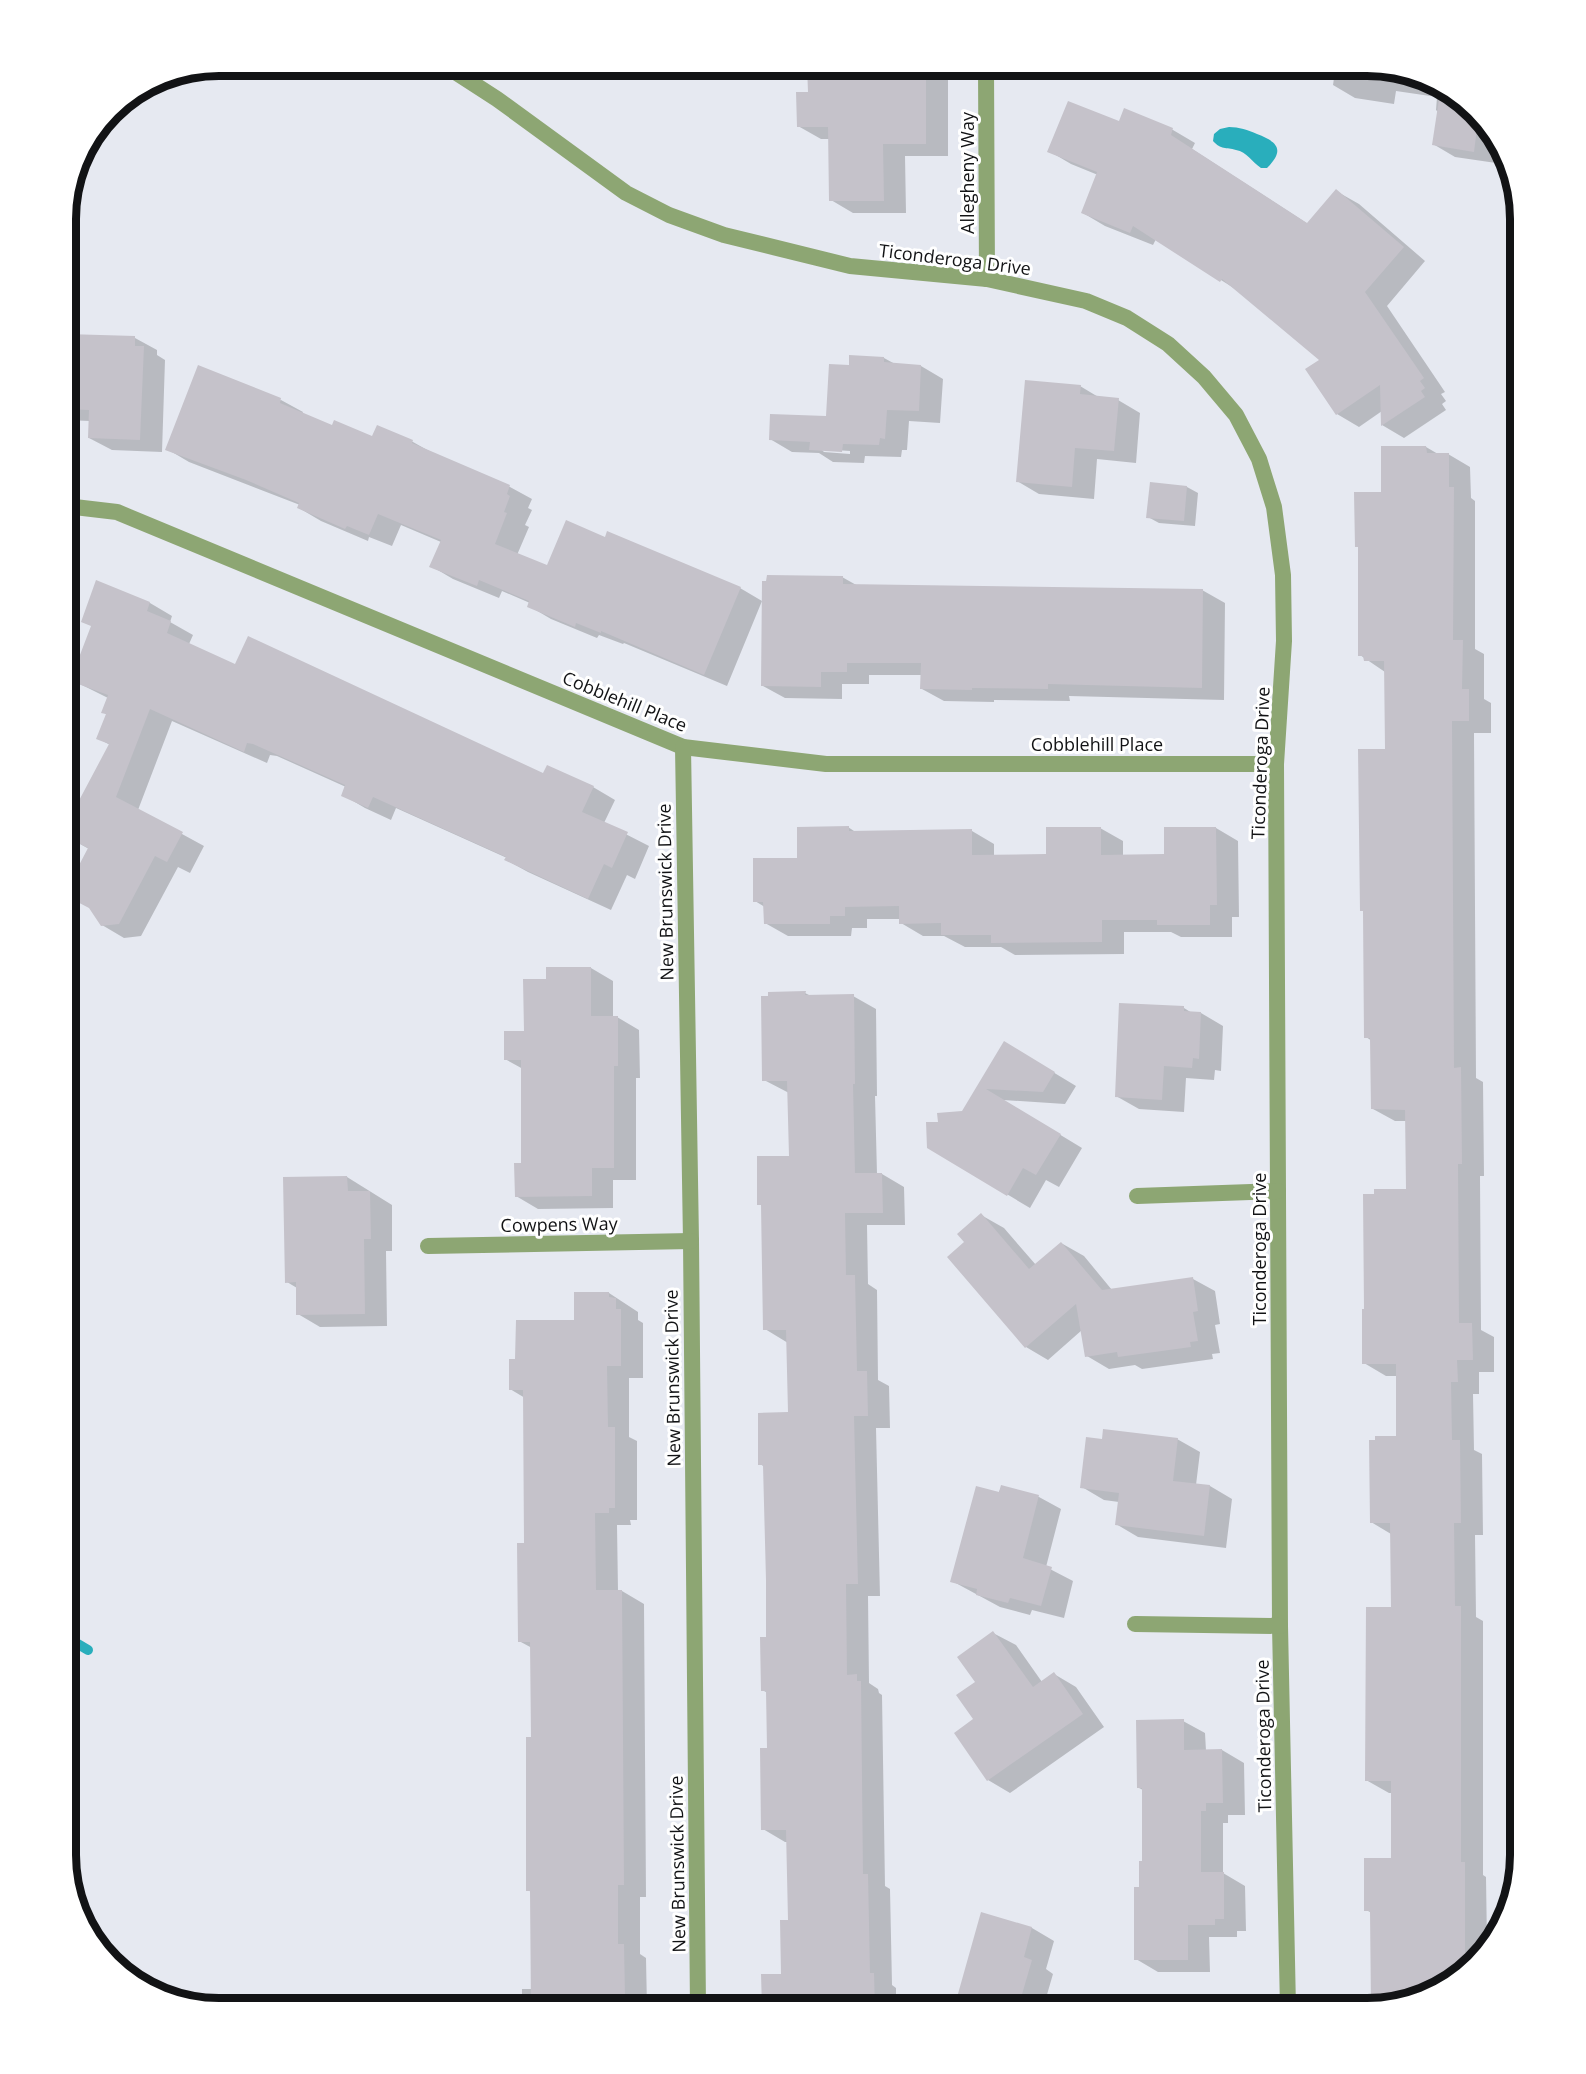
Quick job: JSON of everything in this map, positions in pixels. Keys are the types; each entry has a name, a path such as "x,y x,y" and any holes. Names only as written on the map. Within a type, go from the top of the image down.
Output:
{"street":[{"name":"Ticonderoga Drive","path":"462,76 497,99 626,193 669,215 724,235 850,266 987,279 1086,301 1127,318 1168,344 1204,377 1236,416 1259,459 1274,507 1283,575 1284,642 1276,764 1280,1626 1288,1998"},
{"name":"Allegheny Way","path":"986,77 987,279"},
{"name":"Cobblehill Place","path":"77,507 117,512 683,747 826,764 1276,764"},
{"name":"New Brunswick Drive","path":"683,747 698,1998"},
{"path":"1137,1196 1278,1191"},
{"name":"Cowpens Way","path":"428,1246 690,1241"},
{"path":"1135,1624 1280,1626"}],"water":[{"path":"1229,127 1250,131 1270,140 1277,147 1273,162 1267,168 1261,168 1240,151 1216,144 1213,141 1214,134 1220,129"}],"building":[{"path":"807,77 926,77 926,144 883,144 884,201 829,201 828,127 797,127 796,92 808,92"},
{"path":"1439,97 1461,112 1477,129 1474,152 1432,145"},
{"path":"1068,101 1119,121 1124,108 1173,128 1171,135 1307,223 1336,189 1404,247 1365,292 1424,378 1420,381 1425,388 1421,391 1425,397 1381,426 1380,385 1336,415 1305,369 1319,360 1222,279 1220,282 1133,226 1130,233 1081,213 1097,172 1047,152"},
{"path":"77,334 135,336 135,346 144,346 140,440 88,438 89,410 77,409"},
{"path":"849,355 884,357 884,362 921,365 919,411 887,410 885,439 880,438 879,445 843,444 842,452 809,450 810,442 769,440 770,414 826,416 829,364 849,365"},
{"path":"198,365 281,398 280,403 332,425 334,420 372,436 377,425 413,440 412,443 510,485 507,494 510,496 504,512 507,513 495,544 547,565 566,520 605,537 607,531 741,587 704,675 601,631 601,633 576,623 575,627 527,607 529,601 479,580 477,586 429,567 441,540 378,514 369,535 347,526 345,529 297,508 299,503 246,480 165,450"},
{"path":"1025,380 1081,385 1080,394 1119,398 1114,451 1075,448 1072,487 1016,482"},
{"path":"1381,446 1426,446 1427,453 1449,453 1449,487 1454,487 1453,640 1463,640 1462,689 1469,689 1469,721 1452,721 1454,1068 1461,1067 1462,1164 1458,1164 1459,1323 1472,1323 1473,1360 1457,1360 1458,1382 1451,1382 1452,1440 1460,1440 1461,1523 1454,1523 1455,1606 1461,1606 1461,1862 1465,1862 1465,1958 1446,1973 1421,1987 1403,1993 1371,1997 1370,1911 1364,1911 1364,1858 1391,1858 1391,1781 1365,1781 1366,1607 1391,1607 1390,1523 1370,1523 1369,1440 1375,1440 1375,1436 1396,1436 1396,1364 1362,1364 1363,1194 1374,1194 1374,1189 1406,1189 1405,1110 1371,1109 1370,1038 1364,1038 1358,749 1385,749 1384,661 1364,661 1363,656 1358,656 1358,547 1355,547 1354,492 1381,492"},
{"path":"1150,482 1187,486 1184,521 1146,518"},
{"path":"767,575 843,576 843,584 1203,589 1202,688 1048,684 1048,689 920,689 921,663 847,663 847,672 821,672 821,687 761,686 762,581 766,581"},
{"path":"96,580 150,602 147,611 171,621 167,633 235,664 248,636 543,773 547,765 594,786 582,812 628,832 612,868 604,864 588,899 504,860 506,857 373,797 368,808 341,796 345,785 253,744 247,743 244,752 150,709 116,797 183,832 167,862 155,856 119,924 101,926 89,908 77,902 77,870 88,848 77,842 77,805 109,744 96,739 106,714 101,713 108,695 77,683 77,663 91,626 81,622"},
{"path":"849,826 849,831 972,829 972,855 1046,854 1046,827 1101,827 1101,855 1164,854 1164,827 1216,827 1217,905 1210,905 1210,925 1157,925 1157,920 1102,920 1102,942 991,943 991,935 941,935 941,923 899,924 899,906 845,907 845,916 830,916 830,924 764,924 763,902 753,902 753,858 797,858 797,827"},
{"path":"546,967 591,967 591,1016 618,1016 618,1066 614,1066 614,1168 592,1168 592,1196 515,1197 514,1163 521,1163 521,1060 504,1060 504,1031 524,1031 523,979 546,979"},
{"path":"806,991 805,995 854,994 855,1173 882,1173 883,1213 845,1213 846,1275 855,1275 857,1371 867,1371 868,1416 854,1416 858,1584 846,1584 847,1675 857,1674 857,1681 861,1681 863,1874 868,1874 870,1973 874,1973 875,1998 762,1998 761,1974 781,1974 780,1920 788,1920 786,1830 761,1830 760,1748 767,1748 766,1691 761,1691 760,1637 766,1637 766,1580 763,1465 758,1465 758,1413 788,1412 786,1330 763,1330 761,1205 757,1205 757,1156 789,1156 787,1081 762,1081 761,996 768,996 768,992"},
{"path":"1119,1003 1184,1006 1184,1011 1201,1012 1199,1059 1193,1058 1192,1068 1164,1066 1162,1100 1115,1097"},
{"path":"1004,1041 1055,1072 1043,1092 986,1089 1061,1134 1036,1175 1023,1168 1007,1196 927,1148 926,1122 938,1122 937,1113 962,1111"},
{"path":"347,1176 348,1191 370,1191 371,1239 364,1239 365,1314 296,1315 296,1282 285,1283 283,1177"},
{"path":"981,1213 1029,1269 1061,1242 1102,1290 1193,1277 1198,1311 1193,1312 1198,1341 1190,1342 1191,1347 1118,1357 1117,1352 1085,1357 1076,1304 1025,1348 947,1257 964,1242 957,1234"},
{"path":"574,1292 609,1292 609,1297 616,1298 616,1309 621,1309 621,1366 607,1366 608,1427 615,1427 615,1508 609,1508 609,1513 595,1513 596,1590 622,1590 624,1885 618,1885 618,1944 624,1944 625,1996 619,1996 619,1998 531,1998 530,1891 526,1891 526,1737 531,1737 530,1642 518,1642 517,1543 524,1543 523,1390 509,1390 509,1359 515,1359 516,1320 574,1320"},
{"path":"1103,1429 1178,1438 1173,1481 1210,1485 1204,1536 1115,1525 1119,1493 1080,1488 1086,1437 1102,1439"},
{"path":"1001,1485 1039,1495 1023,1558 1052,1567 1041,1606 1010,1598 1008,1603 976,1595 977,1589 950,1582 976,1486 999,1492"},
{"path":"993,1631 1033,1687 1054,1672 1083,1714 987,1781 954,1733 973,1719 956,1695 975,1682 957,1657"},
{"path":"1184,1719 1184,1750 1222,1749 1223,1803 1206,1803 1206,1811 1201,1811 1201,1872 1224,1872 1224,1919 1215,1919 1215,1925 1188,1925 1188,1960 1134,1960 1134,1887 1139,1887 1139,1861 1142,1861 1142,1788 1137,1788 1136,1720"},
{"path":"981,1912 1032,1927 1024,1957 1032,1960 1021,1998 957,1998"}],"waterway":[{"path":"76,1643 88,1650"}]}
